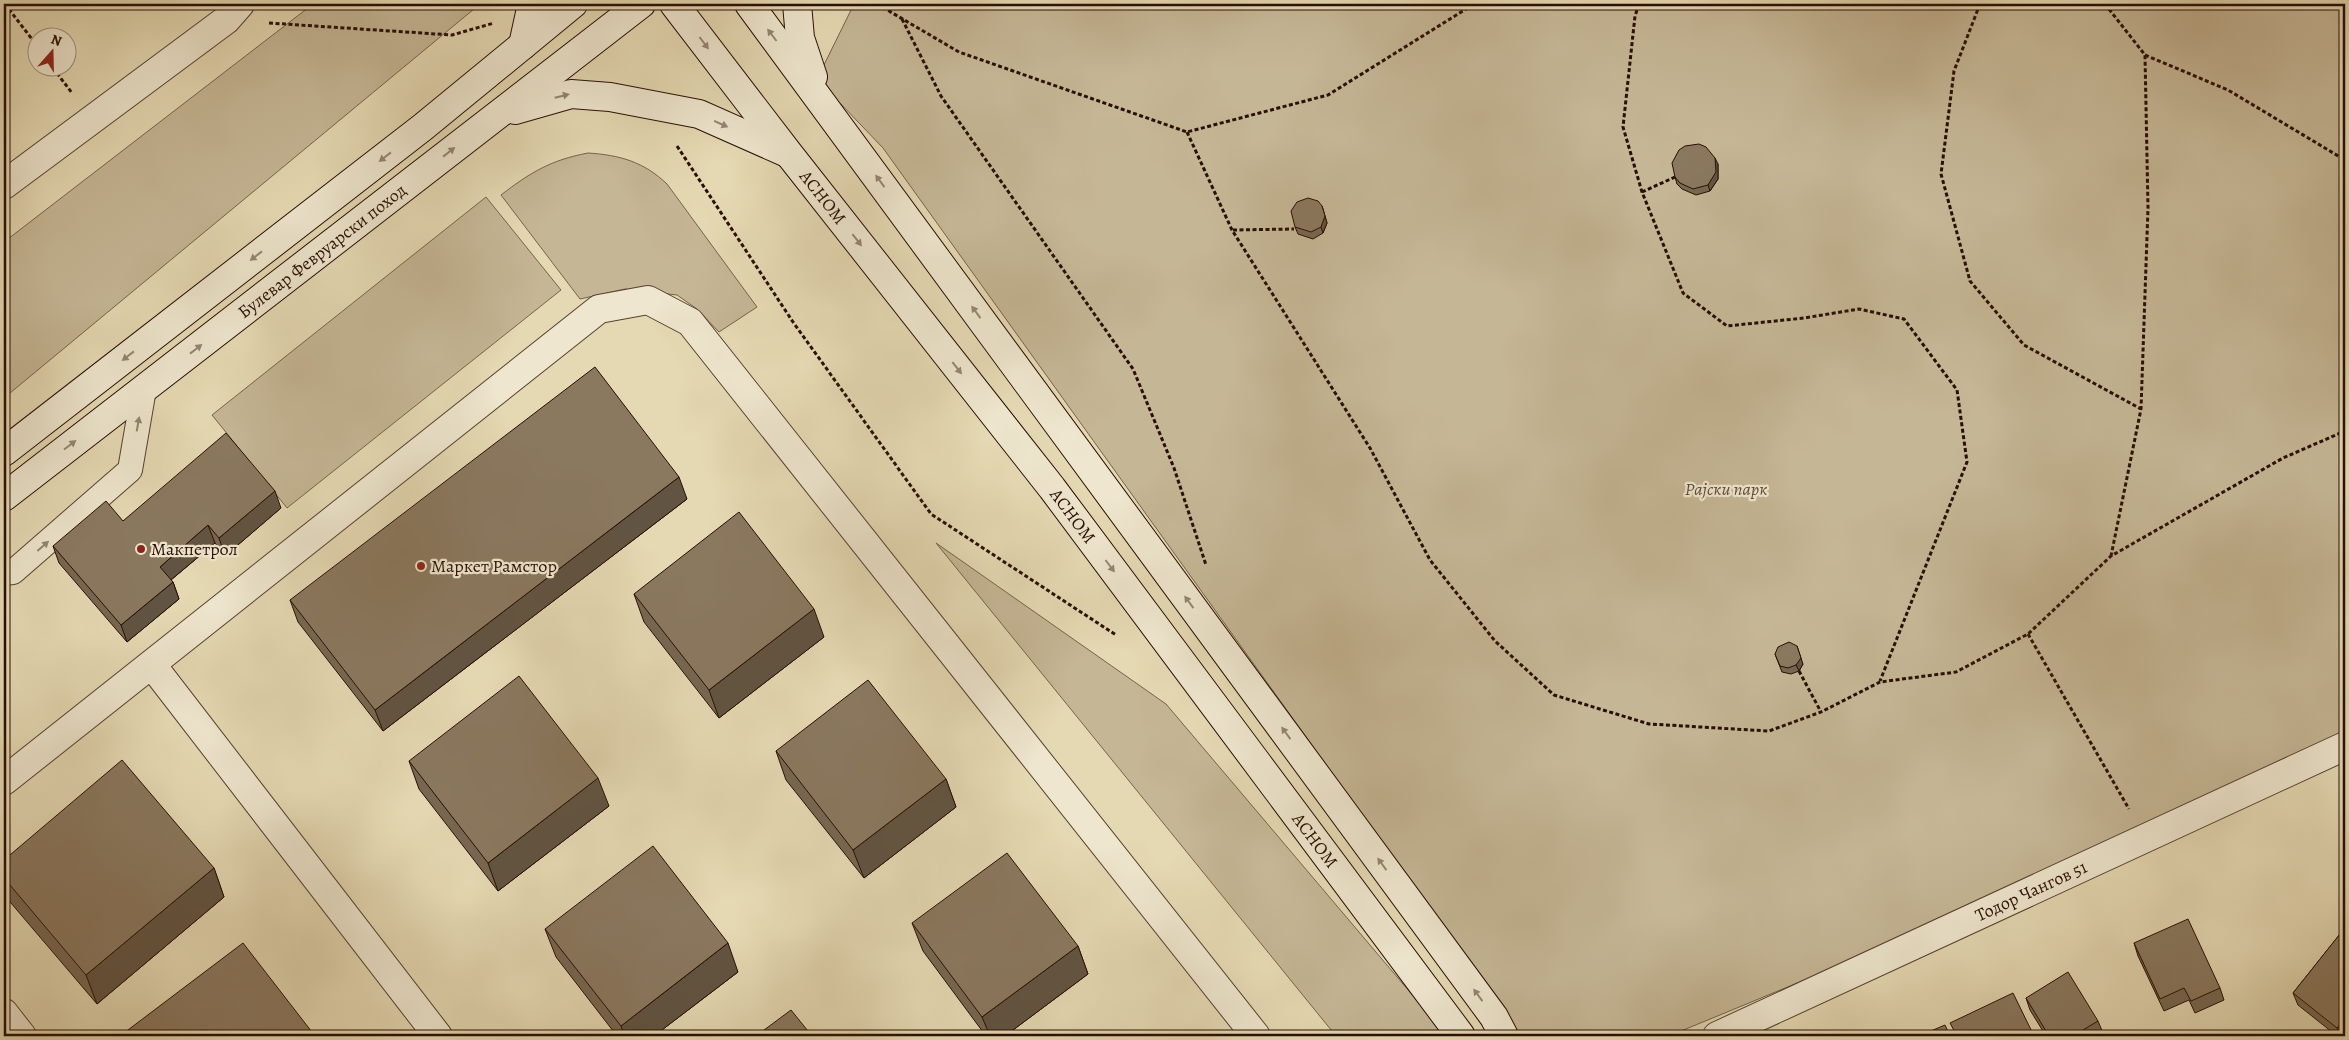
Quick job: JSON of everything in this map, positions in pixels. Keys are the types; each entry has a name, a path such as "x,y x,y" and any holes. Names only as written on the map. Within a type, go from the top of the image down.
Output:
{"street":[{"path":"523,45 532,4"},
{"name":"Булевар Февруарски поход","path":"4,452 423,127 573,4"},
{"name":"Булевар Февруарски поход","path":"4,496 641,4"},
{"name":"АСНОМ","path":"674,4 789,154 1052,488 1461,1036"},
{"path":"749,4 1494,1017 1504,1036"},
{"path":"797,4 800,38 822,102"},
{"path":"4,185 233,12"},
{"path":"484,125 522,106 571,94 610,98 698,114 789,154"},
{"path":"4,781 599,309 648,300 690,322 1256,1036"},
{"path":"152,665 438,1036"},
{"name":"Тодор Чангов 51","path":"1717,1036 2345,746"},
{"path":"4,1013 22,1036"}],"lane":[{"path":"4,573 13,572 130,470 144,389"}],"path":[{"path":"5,4 28,34"},
{"path":"877,4 959,52 1187,132 1328,95 1474,4"},
{"path":"1639,4 1635,16 1623,127 1642,192 1683,293 1727,326 1804,318 1859,309 1904,319 1957,390 1967,462 1880,682"},
{"path":"1980,4 1954,71 1941,174 1970,281 2024,345 2141,409"},
{"path":"2105,4 2145,55 2228,90 2345,160"},
{"path":"233,12 452,36 494,23"},
{"path":"902,18 941,96 1133,369 1174,468 1207,566"},
{"path":"2111,556 2141,409 2148,208 2145,55"},
{"path":"1187,132 1232,230 1370,448 1430,560 1495,641 1554,695 1649,724 1769,731 1821,712 1880,682 1956,672 2028,634 2111,556 2283,458 2345,431"},
{"path":"671,138 793,322 931,514 1117,635"},
{"path":"1642,192 1675,177"},
{"path":"1232,230 1294,229"},
{"path":"2028,634 2146,839"},
{"path":"1799,671 1821,712"}],"green space":[{"path":"313,4 480,4 4,398 4,242"},
{"name":"Рајски парк","path":"854,4 2345,4 2345,746 2146,839 1669,1036 1521,1036 883,148 817,79"},
{"path":"588,153 631,161 649,170 667,184 757,307 719,332 697,309 677,295 625,289 580,299 501,195 522,180 552,163"},
{"path":"486,197 561,290 287,508 212,415"},
{"path":"936,543 1166,704 1447,1036 1336,1036"}],"building":[{"path":"1699,144 1706,147 1715,158 1716,172 1708,185 1693,189 1680,183 1675,177 1672,163 1679,150 1685,146"},
{"path":"1308,198 1318,201 1322,206 1325,216 1321,227 1311,232 1295,227 1291,211 1297,202"},
{"path":"595,367 679,477 375,710 290,600"},
{"name":"Макпетрол","path":"226,433 275,491 219,538 208,525 160,567 173,582 121,625 53,546 106,501 123,521"},
{"path":"739,512 814,609 709,690 634,594"},
{"path":"1789,642 1797,646 1801,658 1796,665 1788,668 1780,666 1775,654 1778,647"},
{"path":"519,676 598,778 488,863 409,761"},
{"path":"868,680 946,779 853,850 776,751"},
{"path":"122,760 214,868 86,975 4,878 4,860"},
{"path":"653,846 728,943 621,1026 545,929"},
{"path":"1007,853 1078,946 982,1017 912,923"},
{"path":"2188,919 2220,988 2191,1001 2184,988 2160,999 2134,943"},
{"path":"2340,934 2345,938 2345,1018 2337,1028 2293,993"},
{"path":"243,943 315,1036 120,1036"},
{"path":"2068,972 2098,1021 2073,1036 2049,1036 2026,998"},
{"path":"2013,993 2034,1036 1957,1036 1950,1023"},
{"path":"791,1010 812,1036 756,1036"},
{"path":"1945,1025 1950,1036 1919,1036"}],"place":[{"name":"Макпетрол","path":"141,549"},
{"name":"Маркет Рамстор","path":"421,566"}]}
